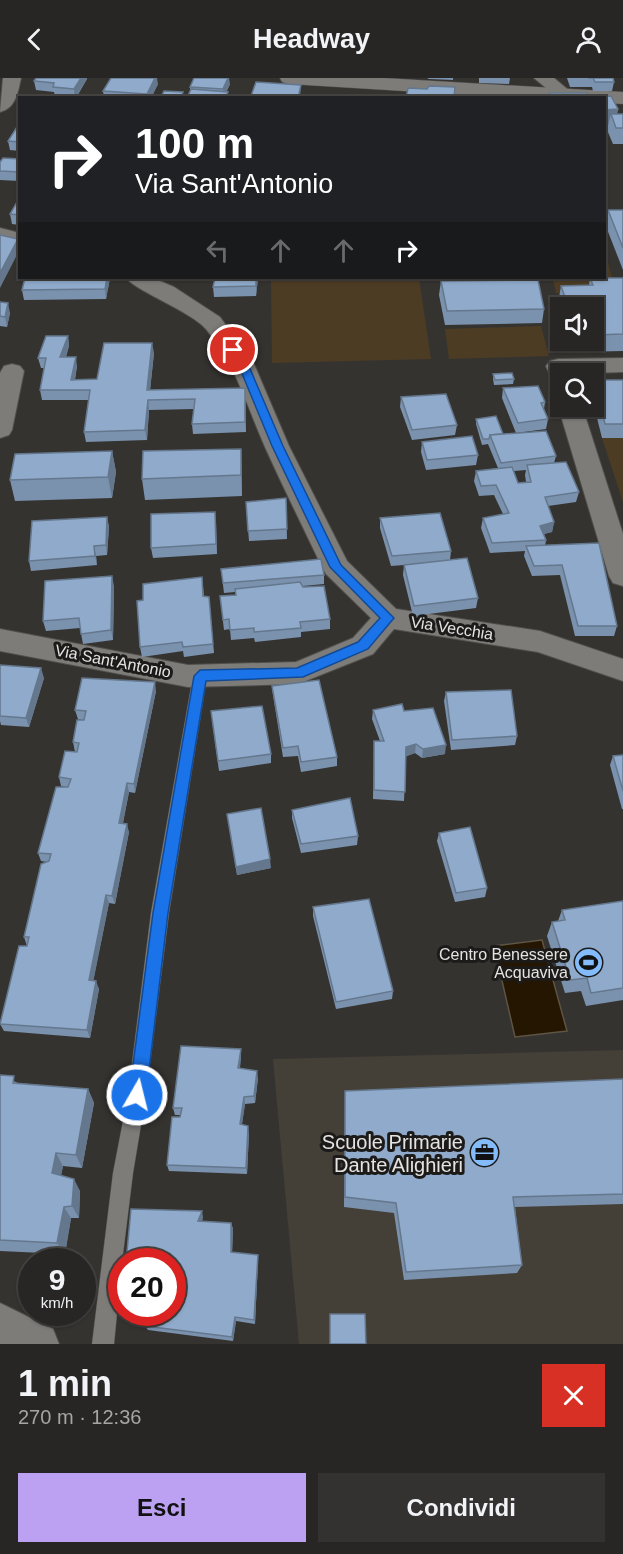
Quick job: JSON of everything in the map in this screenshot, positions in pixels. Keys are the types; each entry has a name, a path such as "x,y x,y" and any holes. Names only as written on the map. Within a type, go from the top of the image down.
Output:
{"street":[{"path":"0,107 8,98 12,78"},
{"path":"290,78 466,93 563,93 599,96"},
{"path":"543,78 563,93"},
{"path":"606,97 623,98"},
{"path":"0,234 18,239"},
{"name":"Via Vecchia","path":"139,279 166,292 212,322 243,364 277,446 336,567 388,618 540,642 623,670"},
{"path":"604,365 623,364"},
{"path":"0,430 12,371"},
{"path":"573,417 623,576"},
{"name":"Via Sant'Antonio","path":"0,640 188,676 298,673 363,646 388,618"},
{"path":"0,1324 38,1344"}],"lane":[{"path":"103,1344 123,1173 139,1084 160,913 200,676"}],"shaded area":[{"path":"606,255 616,293 556,293 553,279 606,279"},
{"path":"271,279 419,279 431,359 272,363"},
{"path":"541,326 549,356 449,359 445,329"},
{"path":"602,438 623,438 623,502"},
{"path":"542,940 567,1031 515,1037 494,946"},
{"path":"623,1050 623,1344 299,1344 273,1059"}],"building":[{"path":"36,78 81,78 74,89 53,87 54,83 34,81"},
{"path":"111,78 155,78 147,94 103,91"},
{"path":"194,78 228,78 223,89 190,87"},
{"path":"593,78 613,78 614,82 595,82"},
{"path":"256,82 301,85 298,96 251,96"},
{"path":"429,86 455,87 454,96 406,96 408,88 427,89"},
{"path":"191,89 228,92 226,96 188,96"},
{"path":"164,91 183,92 181,96 162,95"},
{"path":"549,93 587,93 588,96 550,96"},
{"path":"611,96 618,109 606,110 606,97"},
{"path":"611,114 623,114 623,128 616,128"},
{"path":"17,127 18,127 18,142 8,141"},
{"path":"3,158 18,159 18,172 0,171 0,162"},
{"path":"18,200 18,215 10,214"},
{"path":"608,210 623,210 623,248"},
{"path":"0,235 18,239 0,273"},
{"path":"623,278 623,334 604,335 604,297 565,297 561,286 593,285 590,279"},
{"path":"25,279 107,279 105,289 22,290"},
{"path":"215,279 256,279 256,286 213,287"},
{"path":"538,280 544,309 447,311 441,281"},
{"path":"0,302 8,303 5,317 0,316"},
{"path":"46,336 68,336 60,357 76,357 71,380 97,379 104,343 152,343 147,390 245,388 245,422 192,424 195,399 148,400 145,430 84,432 90,390 40,390 46,358 38,358"},
{"path":"512,373 514,379 495,380 493,374"},
{"path":"604,380 623,380 623,424 605,424"},
{"path":"538,386 545,402 541,403 548,419 518,423 503,388"},
{"path":"446,394 457,425 412,430 401,397"},
{"path":"496,416 503,434 490,435 489,439 483,439 476,419"},
{"path":"546,431 556,456 501,463 490,435"},
{"path":"472,436 478,455 427,460 422,442"},
{"path":"241,449 241,475 142,479 143,451"},
{"path":"112,451 108,477 10,480 15,454"},
{"path":"566,462 579,492 545,497 554,522 540,526 546,540 492,543 483,518 509,513 496,485 481,486 476,471 512,467 518,483 531,482 527,465"},
{"path":"286,498 287,529 248,531 246,502"},
{"path":"215,512 216,544 151,548 151,514"},
{"path":"440,513 451,551 392,556 380,518"},
{"path":"107,517 106,545 94,546 95,556 29,561 32,521"},
{"path":"599,543 617,626 578,626 562,565 534,566 526,546"},
{"path":"467,558 478,598 414,606 404,565"},
{"path":"321,559 324,575 223,583 221,569"},
{"path":"112,576 111,630 81,634 79,618 43,621 45,581"},
{"path":"202,577 203,596 209,597 213,644 183,647 182,642 140,647 137,601 143,600 143,584"},
{"path":"300,582 303,587 324,586 330,619 300,622 301,628 254,632 254,628 230,630 229,619 223,620 220,596 236,595 235,589"},
{"path":"0,665 41,668 26,718 0,716"},
{"path":"82,678 155,682 134,784 127,783 119,823 127,824 112,896 106,895 89,980 96,981 87,1030 0,1024 19,946 27,946 29,937 24,937 41,864 49,861 51,854 38,853 56,787 68,787 71,779 59,777 65,751 77,752 79,743 73,742 77,720 84,720 86,711 75,710"},
{"path":"319,680 337,757 301,762 298,746 283,748 272,686"},
{"path":"511,690 517,736 452,740 446,692"},
{"path":"402,704 404,711 433,708 446,745 423,749 416,744 406,747 405,792 374,790 374,741 384,741 373,710"},
{"path":"262,706 271,754 218,761 211,711"},
{"path":"623,755 623,791 613,756"},
{"path":"350,798 358,836 301,844 292,810"},
{"path":"261,808 270,859 236,867 227,814"},
{"path":"470,827 487,888 456,893 439,833"},
{"path":"369,899 393,991 336,1002 313,907"},
{"name":"Centro Benessere Acquaviva","path":"623,901 623,988 591,993 587,978 570,980 552,922 565,920 562,910"},
{"path":"181,1046 241,1049 238,1068 257,1071 254,1096 244,1097 240,1124 248,1126 246,1168 167,1165 172,1117 180,1117 182,1108 173,1108"},
{"path":"0,1075 14,1076 13,1083 88,1089 76,1155 56,1153 52,1173 74,1179 72,1206 64,1207 57,1243 0,1240"},
{"name":"Scuole Primarie Dante Alighieri","path":"623,1079 623,1194 513,1197 522,1265 406,1272 396,1203 345,1197 345,1091"},
{"path":"131,1209 202,1211 198,1221 231,1223 231,1252 258,1255 254,1320 235,1317 232,1337 145,1326 186,1326 186,1248 127,1248"},
{"path":"330,1314 365,1314 366,1344 330,1344"}],"place":[{"name":"Centro Benessere Acquaviva","path":"589,963"},
{"name":"Scuole Primarie Dante Alighieri","path":"484,1153"}],"route":[{"path":"137,1095 160,913 200,676 298,673 363,646 388,618 336,567 277,446 243,364 233,350"}]}
